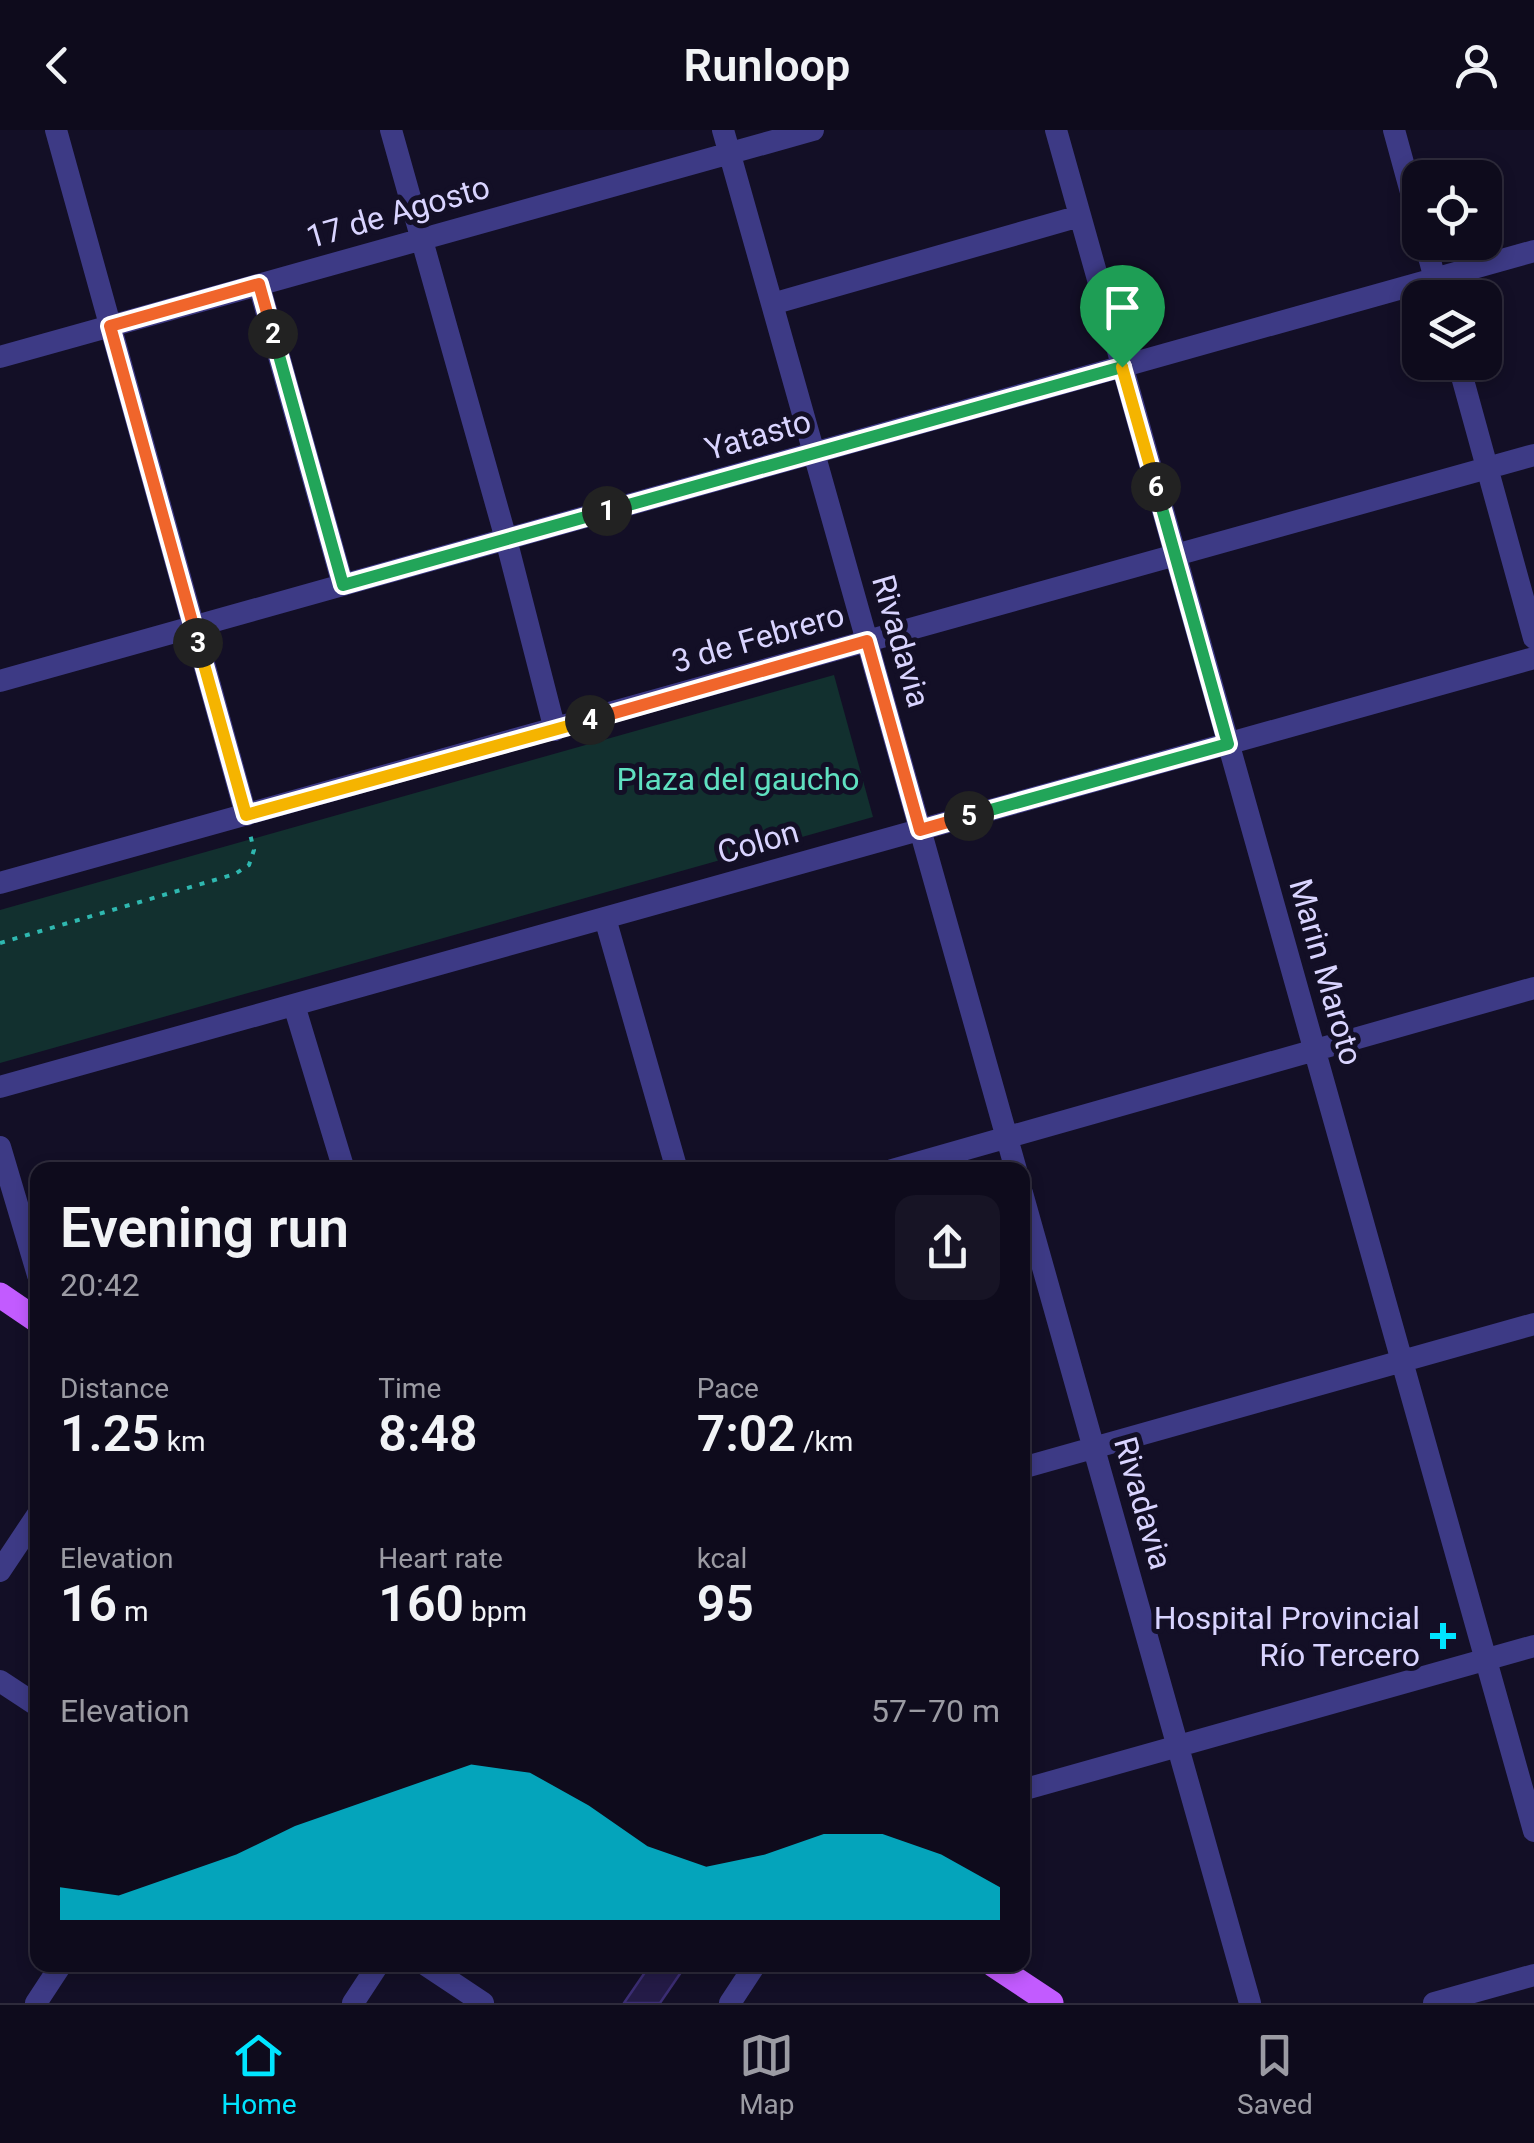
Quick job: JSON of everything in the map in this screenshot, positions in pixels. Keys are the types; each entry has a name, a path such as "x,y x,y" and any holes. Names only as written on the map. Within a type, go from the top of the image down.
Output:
{"main road":[{"path":"0,1295 30,1316"},
{"path":"1004,1972 1051,2003"}],"street":[{"path":"56,130 246,815"},
{"path":"391,130 506,539 555,730"},
{"name":"Rivadavia","path":"723,130 1014,1162"},
{"name":"17 de Agosto","path":"0,357 813,130"},
{"name":"Marin Maroto","path":"1056,130 1534,1832"},
{"path":"1394,130 1402,160"},
{"path":"772,304 1080,216"},
{"name":"Yatasto","path":"1459,280 1534,252"},
{"path":"259,284 343,585"},
{"name":"Yatasto","path":"1,678 1122,367 1402,297"},
{"path":"1463,380 1534,638"},
{"name":"3 de Febrero","path":"0,884 1534,455"},
{"name":"Colon","path":"0,1087 1534,658"},
{"path":"605,918 675,1162"},
{"path":"920,1162 1534,988"},
{"path":"294,1005 342,1162"},
{"path":"0,1147 30,1248"},
{"name":"Rivadavia","path":"1030,1221 1250,2003"},
{"path":"1030,1466 1534,1324"},
{"path":"0,1571 30,1526"},
{"path":"1030,1788 1534,1646"},
{"path":"0,1681 30,1701"},
{"path":"36,2003 56,1972"},
{"path":"352,2003 373,1972"},
{"path":"436,1972 483,2003"},
{"path":"730,2003 750,1972"},
{"path":"1434,2003 1534,1975"}],"path":[{"path":"0,944 235,874 250,865 254,850 246,815"}],"green space":[{"name":"Plaza del gaucho","path":"834,675 873,817 0,1063 0,910"}],"building":[{"path":"645,1972 681,1972 660,2003 624,2003"}],"place":[{"name":"Hospital Provincial Río Tercero","path":"1443,1636"}],"route":[{"path":"259,284 343,585 1122,367 1228,744 920,830 867,641 246,815 110,326 259,284"}]}
